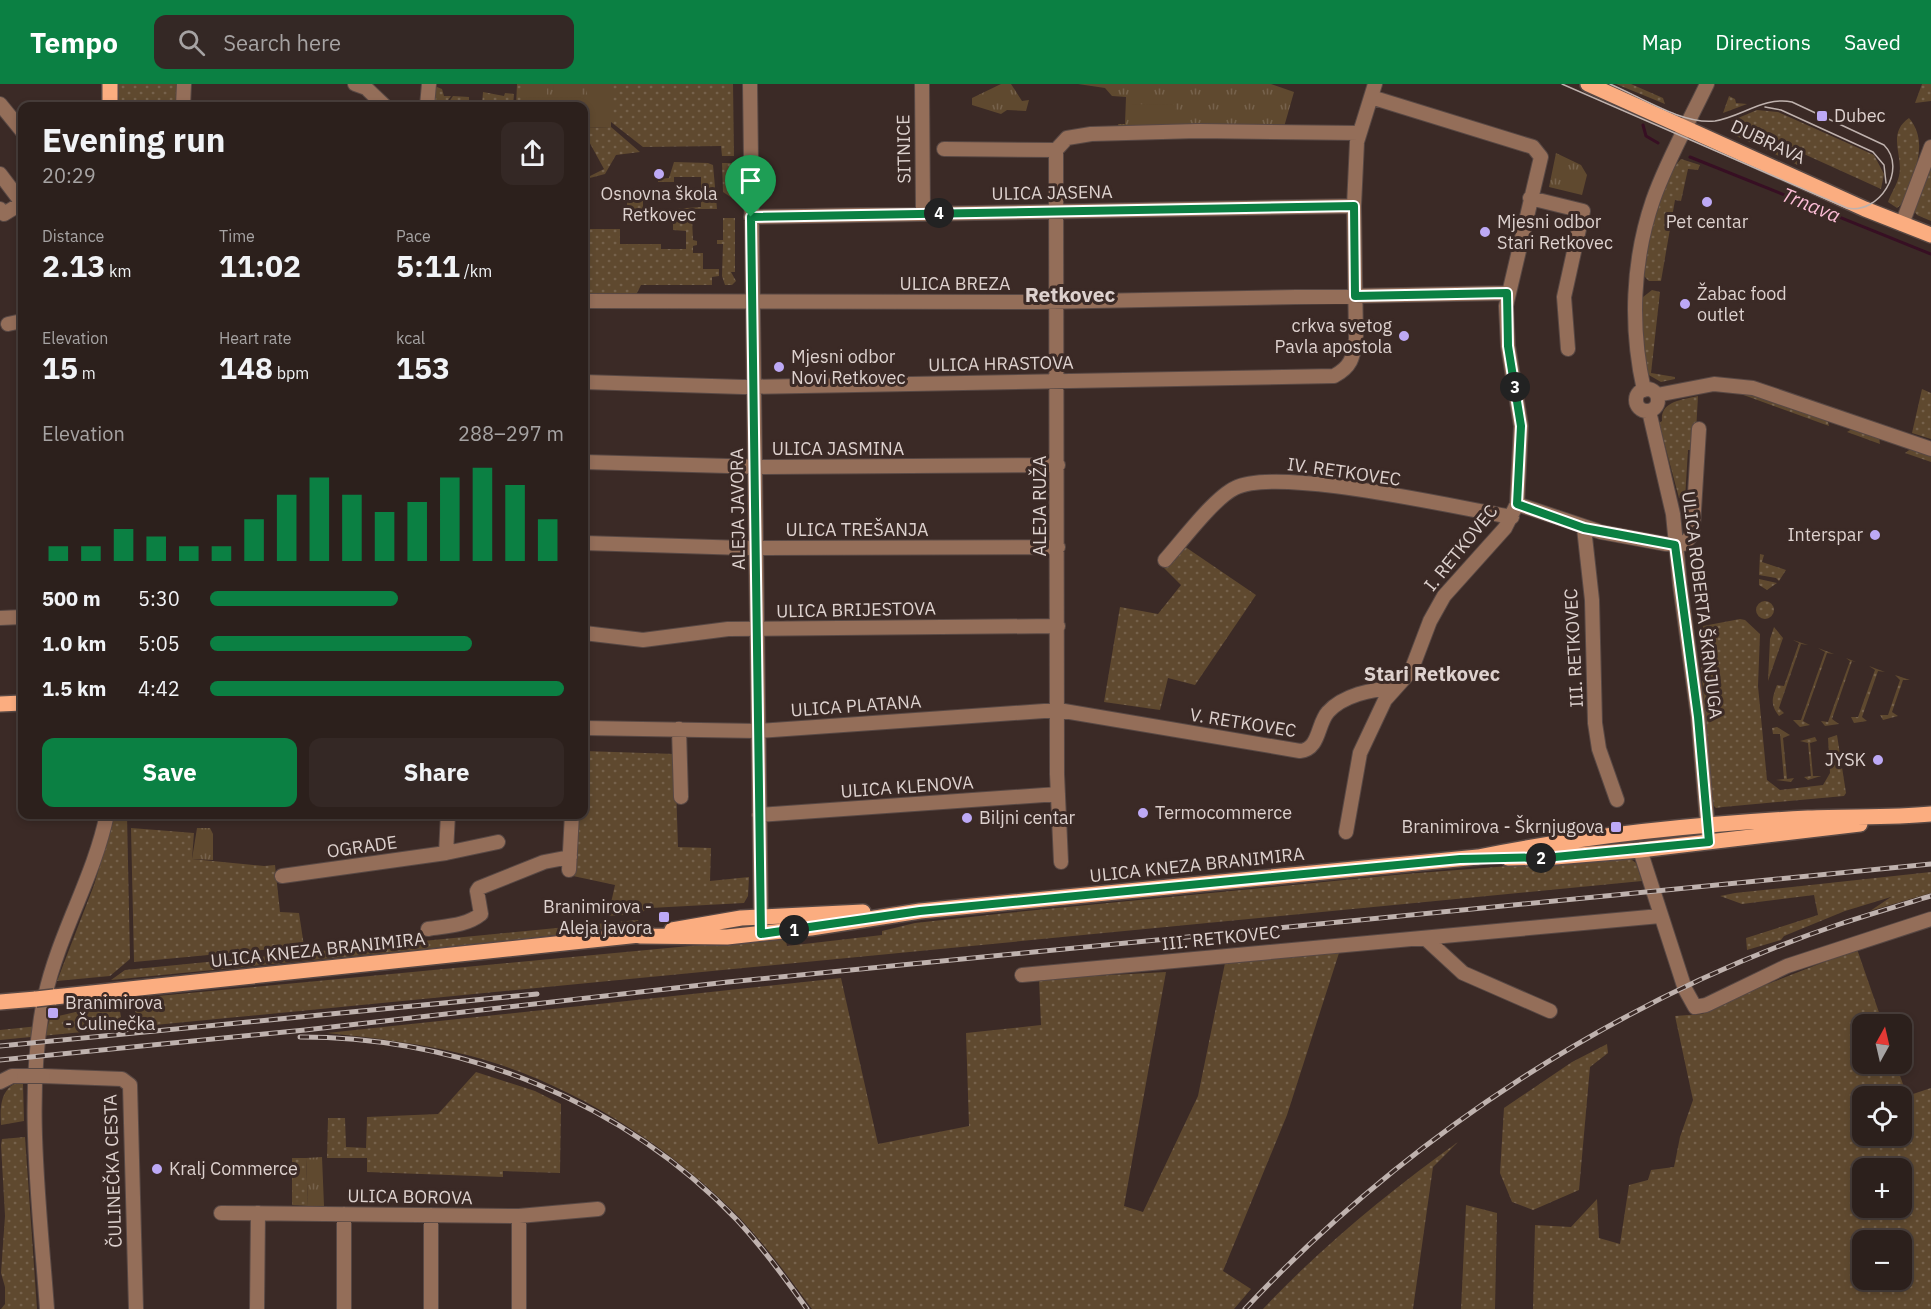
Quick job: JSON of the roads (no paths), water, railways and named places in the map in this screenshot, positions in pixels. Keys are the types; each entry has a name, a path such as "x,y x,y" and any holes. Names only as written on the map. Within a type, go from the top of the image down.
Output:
{"main road":[{"path":"110,84 110,102"},
{"name":"DUBRAVA","path":"1588,84 1931,235"},
{"path":"0,704 18,703"},
{"name":"ULICA KNEZA BRANIMIRA","path":"640,936 727,938 920,911 1478,857 1555,843 1707,825 1830,817 1884,818 1931,814"},
{"name":"ULICA KNEZA BRANIMIRA","path":"1478,857 1555,857 1640,850 1834,828 1884,818"},
{"name":"ULICA KNEZA BRANIMIRA","path":"0,1002 640,936 724,920 920,911"}],"street":[{"path":"183,102 184,84"},
{"path":"356,84 366,88 381,102"},
{"path":"427,102 429,84"},
{"name":"ALEJA JAVORA","path":"750,84 761,934"},
{"name":"SITNICE","path":"922,84 923,213"},
{"path":"1707,84 1653,199 1640,253 1635,317 1651,392 1714,384 1753,388 1931,449"},
{"path":"1355,296 1354,206 1359,133 1373,90"},
{"name":"I. RETKOVEC","path":"1346,832 1360,753 1385,700 1412,671 1430,621 1444,596 1514,511 1521,426 1508,346 1507,293 1541,157 1533,147 1373,90"},
{"path":"0,104 18,126"},
{"path":"944,148 1056,150 1067,138 1091,134 1198,131 1359,133"},
{"path":"1902,224 1931,148"},
{"name":"ALEJA RUŽA","path":"1056,150 1058,794 1061,862"},
{"path":"0,174 18,198"},
{"path":"1530,198 1583,211 1564,297 1568,349"},
{"path":"0,209 4,214 18,205"},
{"name":"ULICA JASENA","path":"751,217 1354,206"},
{"name":"ULICA BREZA","path":"588,301 1057,302 1507,293"},
{"name":"ULICA HRASTOVA","path":"588,382 754,386 1334,376 1346,370 1353,360 1356,339 1355,296"},
{"path":"8,324 18,322"},
{"name":"ULICA ROBERTA ŠKRNJUGA","path":"1651,392 1637,396 1637,404 1640,409 1649,411 1671,500 1698,717 1709,842"},
{"path":"1675,545 1687,542 1693,526 1699,429"},
{"name":"ULICA JASMINA","path":"588,462 755,467 1058,465"},
{"name":"IV. RETKOVEC","path":"1165,560 1224,496 1236,487 1252,482 1291,481 1514,511 1584,528 1675,545"},
{"name":"III. RETKOVEC","path":"1584,528 1592,600 1595,723 1599,749 1617,800"},
{"name":"ULICA TREŠANJA","path":"588,543 756,548 1058,547"},
{"path":"0,618 18,617"},
{"name":"ULICA BRIJESTOVA","path":"588,633 643,640 714,630 1058,626"},
{"name":"V. RETKOVEC","path":"1058,710 1300,751 1308,750 1313,746 1326,714 1340,702 1372,690 1393,689"},
{"name":"ULICA PLATANA","path":"588,728 758,731 1058,710"},
{"path":"679,729 681,797"},
{"name":"ULICA KLENOVA","path":"759,815 1058,794"},
{"path":"47,1309 35,1111 39,1025 51,974 92,867 106,819"},
{"path":"446,853 448,819"},
{"path":"428,929 467,923 476,918 480,914 477,891 479,888 544,862 570,863 572,819"},
{"name":"OGRADE","path":"282,876 446,853 498,842"},
{"path":"1640,850 1687,995 1695,1007 1706,1005 1787,966 1931,919"},
{"name":"III. RETKOVEC","path":"1022,975 1660,916"},
{"path":"1425,938 1463,973 1550,1011"},
{"name":"ČULINEČKA CESTA","path":"0,1082 12,1076 43,1076 122,1079 130,1085 136,1309"},
{"name":"ULICA BOROVA","path":"221,1213 519,1216 598,1209"},
{"path":"257,1309 258,1214"},
{"path":"344,1214 344,1309"},
{"path":"431,1215 431,1309"},
{"path":"519,1216 519,1309"}],"waterway":[{"name":"Trnava","path":"1643,125 1646,136 1658,143"},
{"name":"Trnava","path":"1690,157 1931,254"}],"tram line":[{"path":"1562,84 1847,208 1859,208 1870,204 1879,197 1891,177 1893,166 1891,155 1884,145 1792,102 1772,102 1725,119 1702,121 1661,109 1610,84"},
{"path":"1765,107 1781,110 1873,152 1884,165 1886,183"}],"railway":[{"path":"0,1060 305,1030 728,982 1931,864"},
{"path":"1245,1309 1308,1246 1374,1187 1445,1131 1519,1080 1596,1033 1675,992 1757,955 1840,924 1931,896"},
{"path":"0,1046 537,994"},
{"path":"300,1037 361,1040 421,1049 480,1064 537,1084 592,1110 644,1142 692,1178 747,1231 774,1263 807,1309"}],"place":[{"name":"Dubec","path":"1822,116"},
{"name":"Osnovna škola Retkovec","path":"659,174"},
{"name":"Pet centar","path":"1707,202"},
{"name":"Mjesni odbor Stari Retkovec","path":"1485,232"},
{"name":"Žabac food outlet","path":"1685,304"},
{"name":"crkva svetog Pavla apostola","path":"1404,336"},
{"name":"Mjesni odbor Novi Retkovec","path":"779,367"},
{"name":"Interspar","path":"1875,535"},
{"name":"JYSK","path":"1878,760"},
{"name":"Termocommerce","path":"1143,813"},
{"name":"Biljni centar","path":"967,818"},
{"name":"Branimirova - Škrnjugova","path":"1616,827"},
{"name":"Branimirova - Aleja javora","path":"664,917"},
{"name":"Branimirova - Čulinečka","path":"53,1013"},
{"name":"Kralj Commerce","path":"157,1169"}],"district":[{"name":"Retkovec","path":"1070,295"},
{"name":"Stari Retkovec","path":"1432,674"}]}
